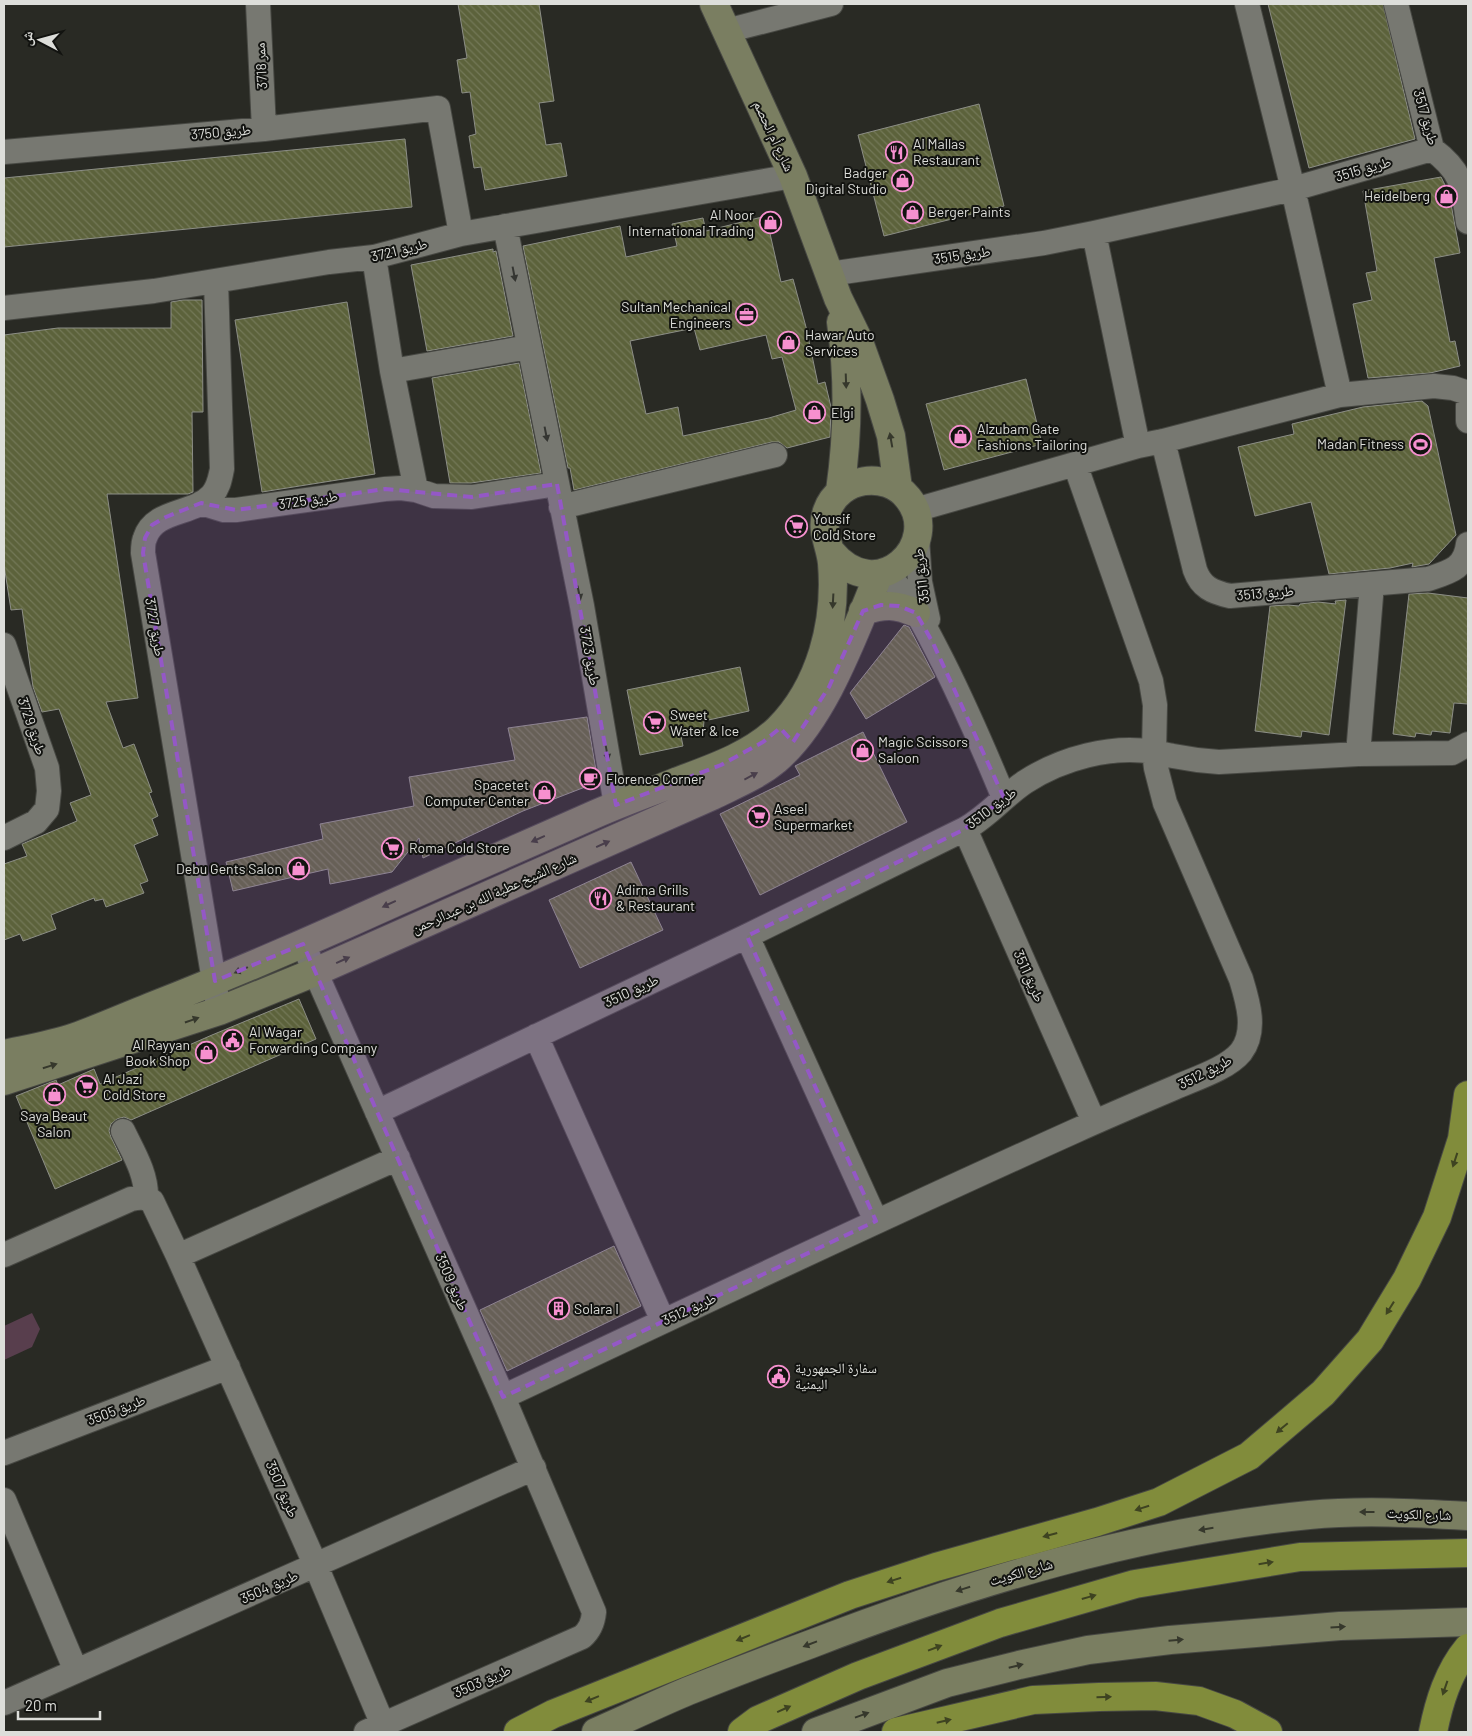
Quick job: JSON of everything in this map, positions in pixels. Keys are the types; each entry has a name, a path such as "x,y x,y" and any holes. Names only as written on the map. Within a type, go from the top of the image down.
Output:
{"highway":[{"path":"518,1732 553,1714 850,1595 936,1566 1097,1522 1159,1502 1249,1456 1323,1393 1370,1340 1407,1280 1437,1217 1462,1139 1468,1095"},
{"path":"742,1732 758,1720 867,1673 1000,1623 1134,1584 1300,1557 1468,1553"},
{"path":"1433,1732 1447,1681 1468,1648"},
{"path":"896,1732 1033,1700 1155,1696 1199,1702 1235,1714 1268,1732"}],"street":[{"name":"ممر 3718","path":"258,4 264,129"},
{"name":"شارع أم الحصم","path":"714,4 793,176 834,286 858,339 891,436 898,488"},
{"path":"726,31 832,4"},
{"path":"1247,4 1293,189 1340,395"},
{"name":"طريق 3517","path":"1396,4 1432,149 1452,165 1459,176 1463,188 1468,222"},
{"name":"طريق 3750","path":"4,152 264,129 438,108 461,234"},
{"name":"طريق 3515","path":"834,286 1094,233 1293,189 1432,149"},
{"name":"طريق 3721","path":"4,308 154,291 374,257 461,234 793,176"},
{"name":"طريق 3723","path":"505,226 560,507 582,606 616,805"},
{"path":"1094,233 1138,446"},
{"path":"374,257 392,371 416,490"},
{"name":"طريق 3727","path":"216,281 222,469 220,483 212,495 201,503 166,516 152,525 145,538 143,553 219,1011"},
{"name":"شارع أم الحصم","path":"834,286 844,342 847,409 845,452 840,491"},
{"path":"392,371 529,347"},
{"path":"915,510 1138,446 1340,395 1434,386 1468,392"},
{"path":"1468,406 1468,421"},
{"name":"طريق 3513","path":"1163,441 1198,578 1205,588 1216,593 1230,596 1428,579 1451,572 1462,562 1468,549"},
{"path":"560,507 775,455"},
{"path":"1075,464 1151,681 1155,704 1154,752 1196,760 1219,762 1358,754 1452,753 1468,744"},
{"path":"863,480 875,480 898,488 908,498 915,510 918,524 917,538 911,553 900,565 882,573 865,574 851,570 840,563 831,552 824,526 826,513 832,501 840,491 851,484 863,480"},
{"name":"طريق 3725","path":"201,503 211,507 236,510 385,489 401,488 416,490 434,496 472,497 557,484"},
{"name":"طريق 3511","path":"917,538 920,582 933,643"},
{"name":"شارع الشيخ عطية الله بن عبدالرحمن","path":"4,1081 219,1011 315,972 712,796 757,773 776,760 797,706 812,681 824,649 832,614 834,583 831,552"},
{"name":"شارع الشيخ عطية الله بن عبدالرحمن","path":"4,1054 75,1037 215,982 616,805 721,765 763,742 786,735 812,717 829,687 882,573"},
{"name":"طريق 3511","path":"882,573 901,589 933,643 1004,798"},
{"path":"1358,754 1372,584"},
{"path":"863,611 881,605 899,606 916,613"},
{"name":"طريق 3729","path":"4,644 47,768 49,791 47,809 36,822 4,838"},
{"name":"طريق 3510","path":"377,1112 747,936 965,828 980,820 1004,798 1026,782 1049,769 1074,759 1100,753 1154,752"},
{"name":"طريق 3512","path":"503,1398 876,1221 1225,1065 1241,1052 1247,1040 1250,1023 1249,1004 1166,803 1156,768 1154,752"},
{"name":"طريق 3511","path":"965,828 1094,1122"},
{"path":"747,936 876,1221"},
{"name":"طريق 3509","path":"302,944 534,1468 591,1603 594,1612 593,1622"},
{"path":"536,1036 663,1322"},
{"path":"4,1255 131,1199 146,1198 147,1189 143,1173 123,1131"},
{"path":"178,1256 398,1158"},
{"name":"طريق 3507","path":"146,1198 152,1201 157,1208 316,1566 374,1728"},
{"name":"طريق 3505","path":"4,1453 228,1367"},
{"name":"طريق 3504","path":"4,1703 534,1468"},
{"path":"4,1500 76,1671"},
{"name":"شارع الكويت","path":"596,1732 686,1692 861,1624 946,1594 1092,1553 1171,1534 1309,1515 1363,1512 1468,1516"},
{"name":"طريق 3503","path":"374,1728 582,1638 588,1632 593,1622"},
{"path":"816,1732 948,1683 1088,1650 1170,1640 1311,1628 1468,1622"}],"highlighted area":[{"path":"557,484 616,805 721,765 763,742 780,728 793,742 829,687 863,611 881,605 899,606 916,613 933,643 1004,798 965,829 747,936 876,1221 503,1397 303,944 215,981 143,553 145,538 152,525 166,517 201,503 236,510 385,489 472,497"}],"shaded area":[{"path":"32,1313 40,1329 32,1347 4,1360 4,1326"}],"building":[{"path":"458,4 539,4 554,101 539,103 546,145 561,143 567,176 485,190 481,167 474,168 469,136 476,134 470,92 462,93 457,60 467,58"},
{"path":"1268,4 1383,4 1415,139 1309,168"},
{"path":"979,104 1004,206 884,236 858,135"},
{"path":"405,139 412,207 4,247 4,178"},
{"path":"1441,177 1449,193 1460,253 1434,258 1450,342 1455,341 1460,366 1430,373 1368,378 1353,304 1372,300 1366,273 1377,271 1363,191"},
{"path":"766,216 781,282 793,279 806,327 818,384 825,382 831,407 830,437 787,448 779,442 772,442 574,490 523,246 620,226 626,257 677,246 672,224 703,218 706,231","holes":["694,328 700,350 766,335 772,359 782,357 796,410 769,418 683,436 678,407 646,414 630,341"]},
{"path":"493,249 493,252 496,251 513,336 427,351 411,265"},
{"path":"202,300 203,412 192,412 193,492 188,494 107,494 138,698 106,702 123,748 134,744 152,792 149,793 158,816 152,819 158,835 134,845 148,881 140,884 144,893 106,907 103,899 95,901 94,898 51,915 56,929 23,941 20,934 4,940 4,864 27,856 22,844 77,821 70,803 91,795 59,709 42,712 33,687 22,609 11,610 4,565 4,335 58,328 171,328 171,302"},
{"path":"347,302 375,474 262,492 235,320"},
{"path":"519,363 541,473 471,483 450,483 432,378"},
{"path":"1026,379 1042,444 944,470 926,404"},
{"path":"1422,401 1428,406 1456,535 1429,564 1412,567 1413,563 1390,568 1329,574 1311,502 1255,516 1238,447 1294,434 1292,424 1363,407"},
{"path":"1428,593 1468,598 1468,704 1454,703 1450,733 1432,731 1431,735 1416,733 1415,737 1393,734 1409,594"},
{"path":"1346,600 1329,735 1302,731 1301,737 1255,731 1270,606 1299,606 1300,604 1318,602 1336,604 1335,601"},
{"path":"904,625 909,627 935,677 866,719 850,693"},
{"path":"740,667 749,711 704,721 703,732 681,736 683,746 640,755 627,690"},
{"path":"587,717 598,782 523,811 423,858 419,838 392,872 330,884 328,869 233,891 226,862 323,839 320,824 414,806 409,777 515,760 508,728"},
{"path":"863,732 907,822 760,895 720,814 800,775 795,766"},
{"path":"631,862 663,930 580,968 549,900"},
{"path":"299,999 316,1039 131,1120 124,1117 117,1119 111,1124 109,1131 122,1160 55,1189 16,1096 56,1080 58,1085 94,1069 100,1084"},
{"name":"Solara I","path":"614,1246 641,1306 507,1371 480,1310"}],"place":[{"name":"Al Mallas Restaurant","path":"897,152"},
{"name":"Badger Digital Studio","path":"903,181"},
{"name":"Heidelberg","path":"1446,196"},
{"name":"Berger Paints","path":"912,212"},
{"name":"Al Noor International Trading","path":"770,223"},
{"name":"Sultan Mechanical Engineers","path":"747,315"},
{"name":"Hawar Auto Services","path":"789,343"},
{"name":"Elgi","path":"815,413"},
{"name":"Alzubam Gate Fashions Tailoring","path":"961,437"},
{"name":"Madan Fitness","path":"1420,444"},
{"name":"Yousif Cold Store","path":"797,527"},
{"name":"Sweet Water & Ice","path":"654,723"},
{"name":"Magic Scissors Saloon","path":"862,750"},
{"name":"Florence Corner","path":"590,779"},
{"name":"Spacetet Computer Center","path":"545,793"},
{"name":"Aseel Supermarket","path":"758,817"},
{"name":"Roma Cold Store","path":"393,848"},
{"name":"Debu Gents Salon","path":"298,869"},
{"name":"Adirna Grills & Restaurant","path":"600,898"},
{"name":"Al Wagar Forwarding Company","path":"233,1040"},
{"name":"Al Rayyan Book Shop","path":"206,1053"},
{"name":"Al Jazi Cold Store","path":"87,1087"},
{"name":"Saya Beaut Salon","path":"54,1094"},
{"name":"Solara I","path":"558,1309"},
{"name":"سفارة الجمهورية اليمنية","path":"779,1376"}]}
